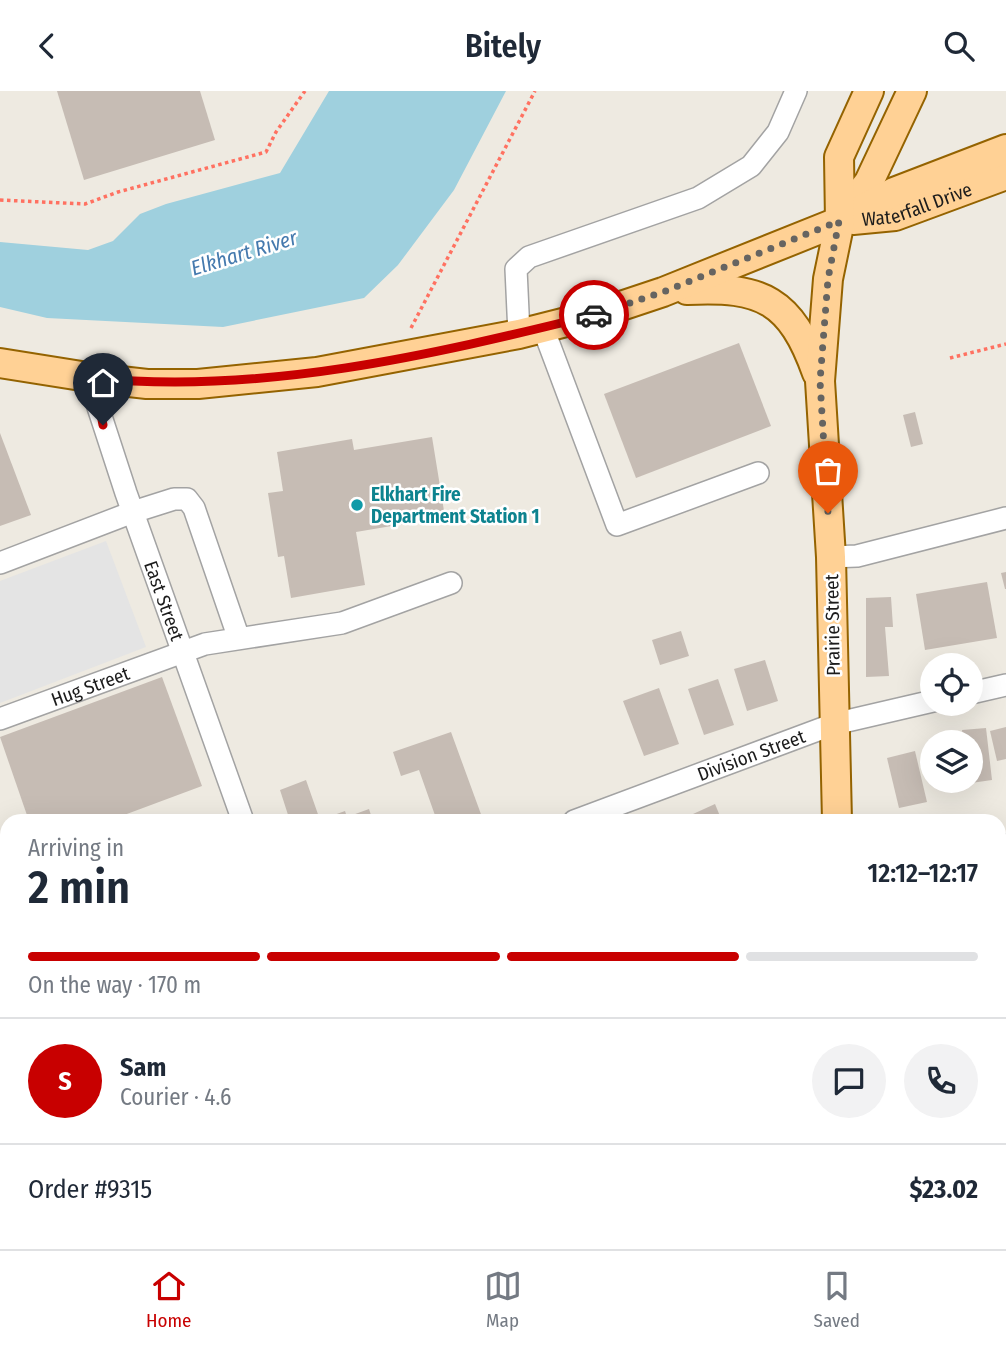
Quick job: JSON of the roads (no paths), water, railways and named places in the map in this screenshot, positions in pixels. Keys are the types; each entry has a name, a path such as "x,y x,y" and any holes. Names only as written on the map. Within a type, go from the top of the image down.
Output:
{"main road":[{"name":"Prairie Street","path":"837,814 831,557 820,381 828,279 839,221 839,157 869,91"},
{"name":"Prairie Street","path":"839,221 869,182 912,91"},
{"name":"Waterfall Drive","path":"839,221 894,192 1006,149"},
{"name":"Waterfall Drive","path":"839,221 895,216 1006,175"},
{"path":"0,363 147,384 258,380 317,372 531,331 594,315 663,292 839,221"},
{"path":"663,292 716,288 747,291 770,301 791,320 808,348 820,381"}],"street":[{"path":"758,473 617,525 531,331 516,269 529,257 698,198 751,166 778,132 796,91"},
{"name":"East Street","path":"94,378 103,425 240,814"},
{"path":"0,563 133,512 174,499 187,499 194,508 238,636"},
{"path":"831,557 857,556 1006,519"},
{"name":"Hug Street","path":"0,719 181,651 238,636 342,623 452,583"},
{"path":"983,690 1006,685"},
{"name":"Division Street","path":"593,814 834,724 920,704"}],"water":[{"name":"Elkhart River","path":"329,91 506,91 454,190 398,265 364,298 223,327 47,318 0,307 0,242 88,250 113,241 140,214 166,204 280,173"}],"place":[{"name":"Elkhart Fire Department Station 1","path":"357,505"}]}
